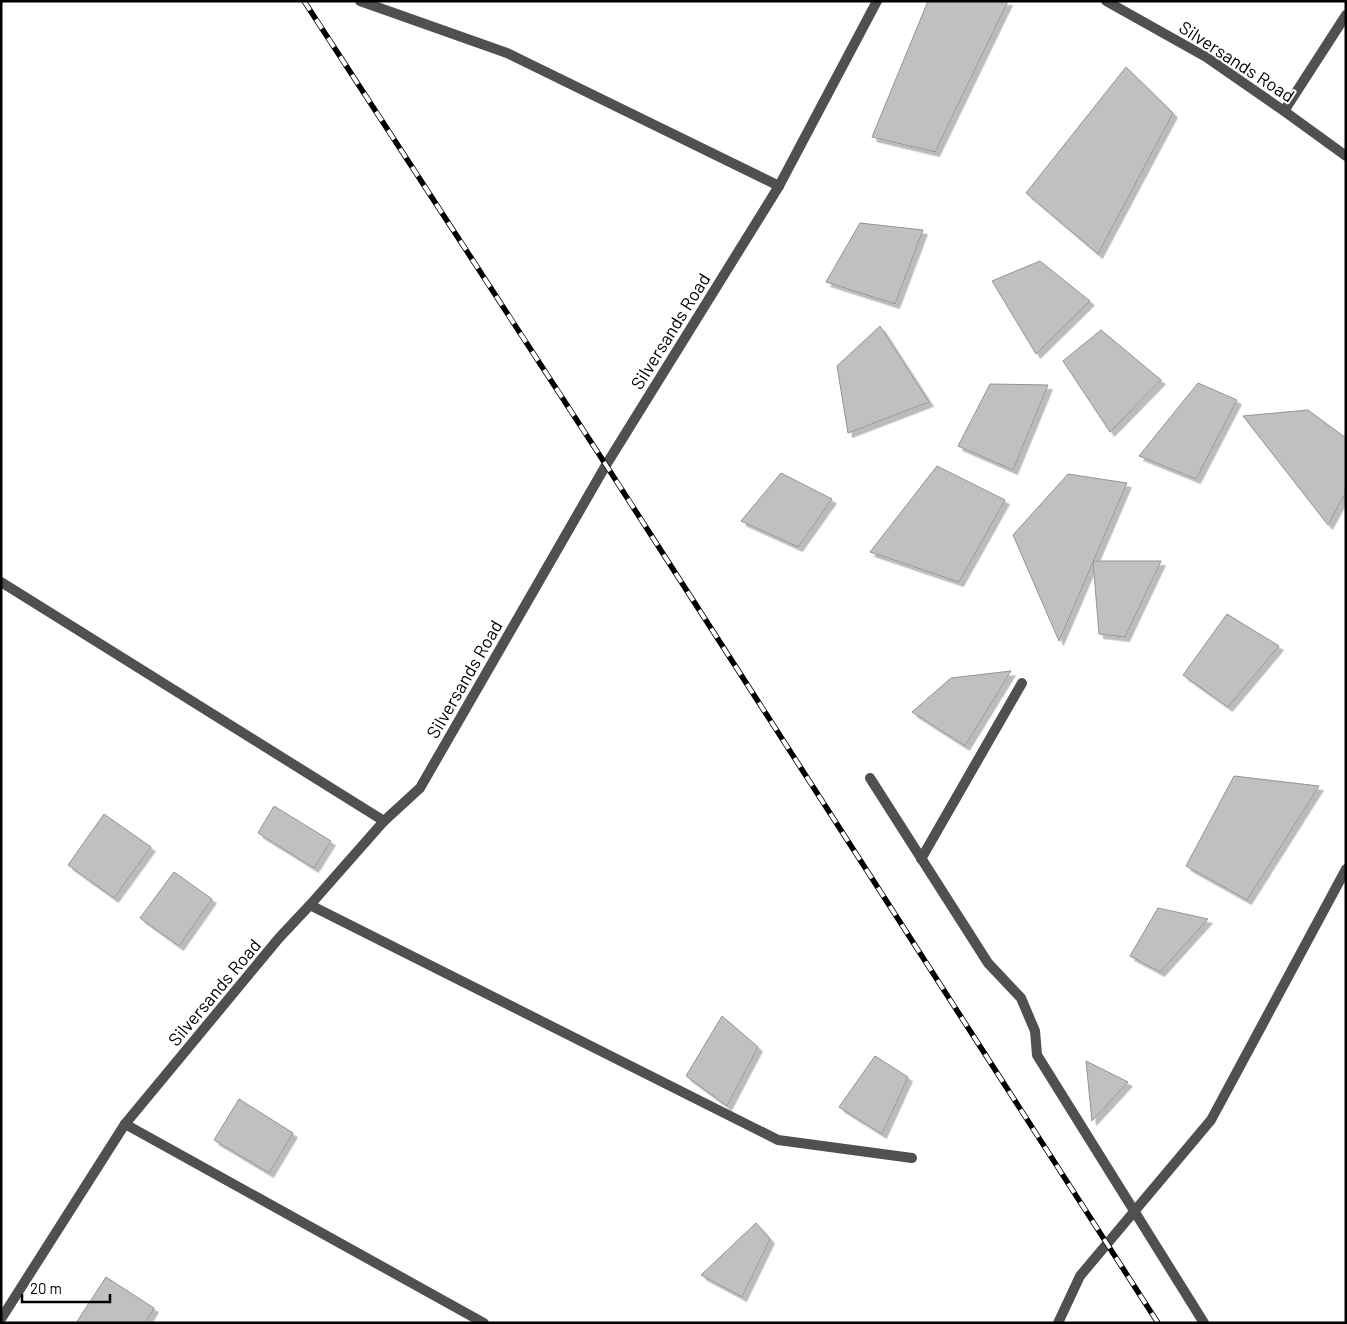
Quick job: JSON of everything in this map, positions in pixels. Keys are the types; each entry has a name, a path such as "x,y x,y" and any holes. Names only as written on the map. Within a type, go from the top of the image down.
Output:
{"street":[{"path":"360,1 507,53 779,186"},
{"name":"Silversands Road","path":"1,1319 125,1124 273,946 384,821 420,788 606,465 779,186 877,1"},
{"name":"Silversands Road","path":"1106,1 1206,57 1284,110 1346,156"},
{"path":"1284,110 1346,15"},
{"path":"1,582 384,821"},
{"path":"921,859 1022,684"},
{"path":"870,778 988,963 1021,998 1035,1032 1037,1055 1204,1323"},
{"path":"1058,1323 1080,1276 1211,1120 1346,869"},
{"path":"310,905 778,1140 912,1158"},
{"path":"125,1124 484,1323"}],"building":[{"path":"928,1 1008,1 935,152 872,137"},
{"path":"1126,67 1173,113 1098,254 1026,193"},
{"path":"860,223 923,230 895,304 826,282"},
{"path":"1040,261 1090,301 1036,354 992,281"},
{"path":"880,326 929,402 848,433 837,366"},
{"path":"1101,330 1161,380 1110,432 1063,361"},
{"path":"1198,383 1237,400 1196,479 1139,456"},
{"path":"990,384 1048,385 1013,470 958,446"},
{"path":"1308,410 1346,438 1346,492 1328,525 1243,416"},
{"path":"937,466 1005,500 959,582 870,552"},
{"path":"781,473 832,499 798,547 741,521"},
{"path":"1068,474 1127,483 1059,641 1013,535"},
{"path":"1093,561 1161,561 1125,637 1099,634"},
{"path":"1227,614 1279,646 1228,707 1183,675"},
{"path":"1011,671 965,746 912,712 951,678"},
{"path":"1234,776 1319,786 1247,900 1186,866"},
{"path":"274,806 331,841 314,868 258,833"},
{"path":"104,814 151,847 114,898 68,865"},
{"path":"174,872 212,899 179,946 140,918"},
{"path":"1158,908 1208,919 1160,972 1130,956"},
{"path":"722,1016 758,1047 727,1106 686,1076"},
{"path":"875,1056 908,1077 882,1134 839,1107"},
{"path":"1086,1061 1128,1082 1092,1121"},
{"path":"239,1099 293,1133 269,1173 214,1140"},
{"path":"756,1223 770,1239 742,1297 701,1275"},
{"path":"106,1277 154,1308 145,1323 76,1323"}],"railway":[{"path":"304,1 606,465 1158,1323"}]}
